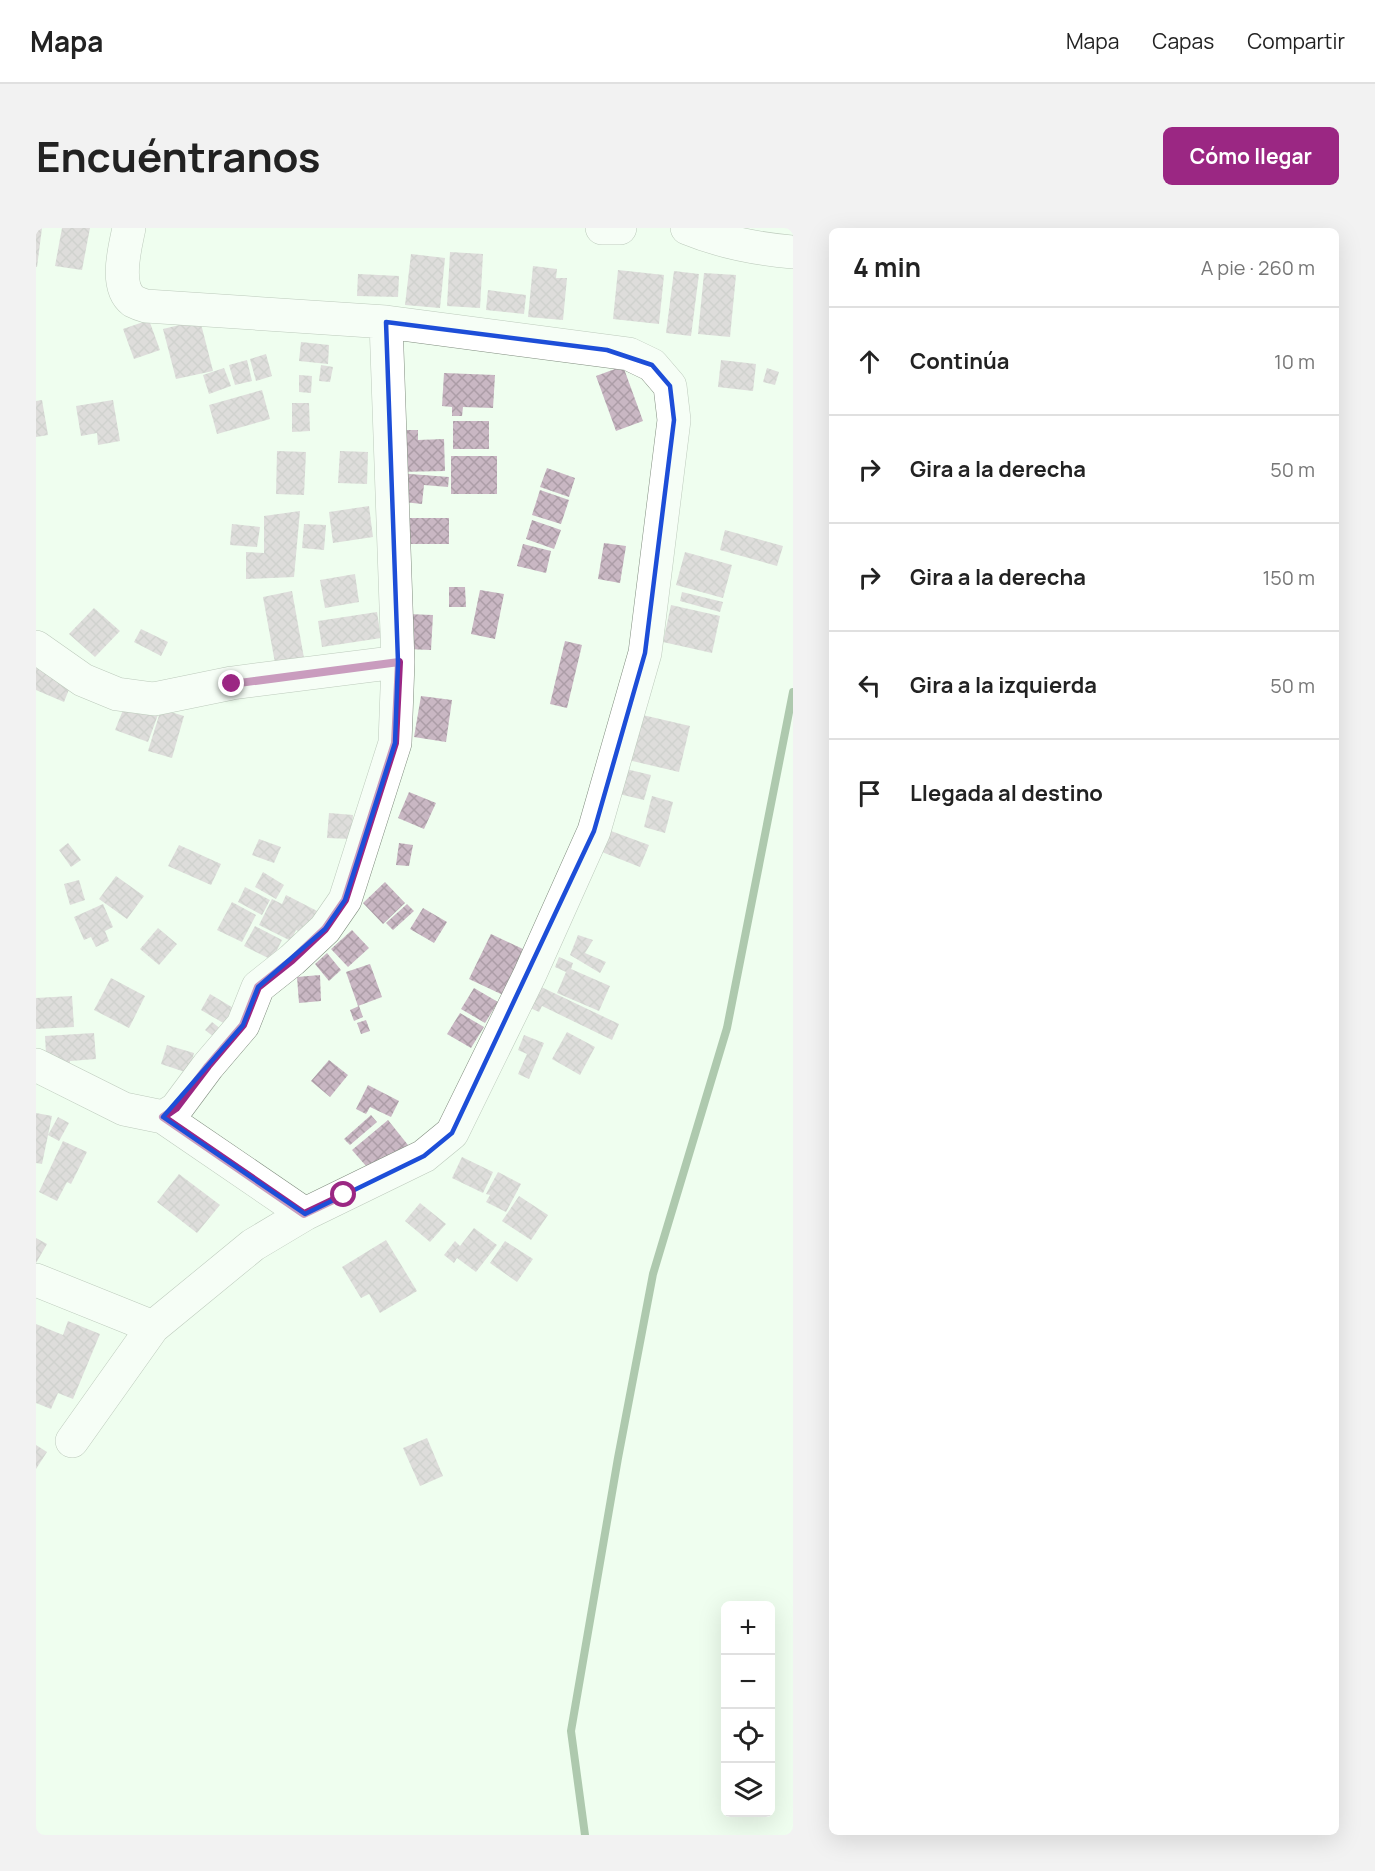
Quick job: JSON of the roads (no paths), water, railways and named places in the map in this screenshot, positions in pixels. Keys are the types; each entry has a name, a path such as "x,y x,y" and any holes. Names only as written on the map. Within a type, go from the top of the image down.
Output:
{"street":[{"path":"72,1441 153,1327 253,1245 304,1214 424,1156 452,1133 530,974 594,831 645,653 674,420 670,386 652,364 628,354 386,322 146,306 132,300 125,287 121,267 129,228"},
{"path":"602,228 620,228"},
{"path":"687,228 703,235 762,249 793,252"},
{"path":"163,1117 176,1108 243,1025 258,987 292,960 325,929 345,900 395,743 399,662 386,322"},
{"path":"36,647 83,680 117,694 154,699 232,684 399,662"},
{"path":"36,1065 124,1109 163,1117 304,1214"},
{"path":"36,1280 153,1327"}],"waterway":[{"path":"585,1835 571,1731 618,1458 653,1274 727,1028 793,692"}]}
